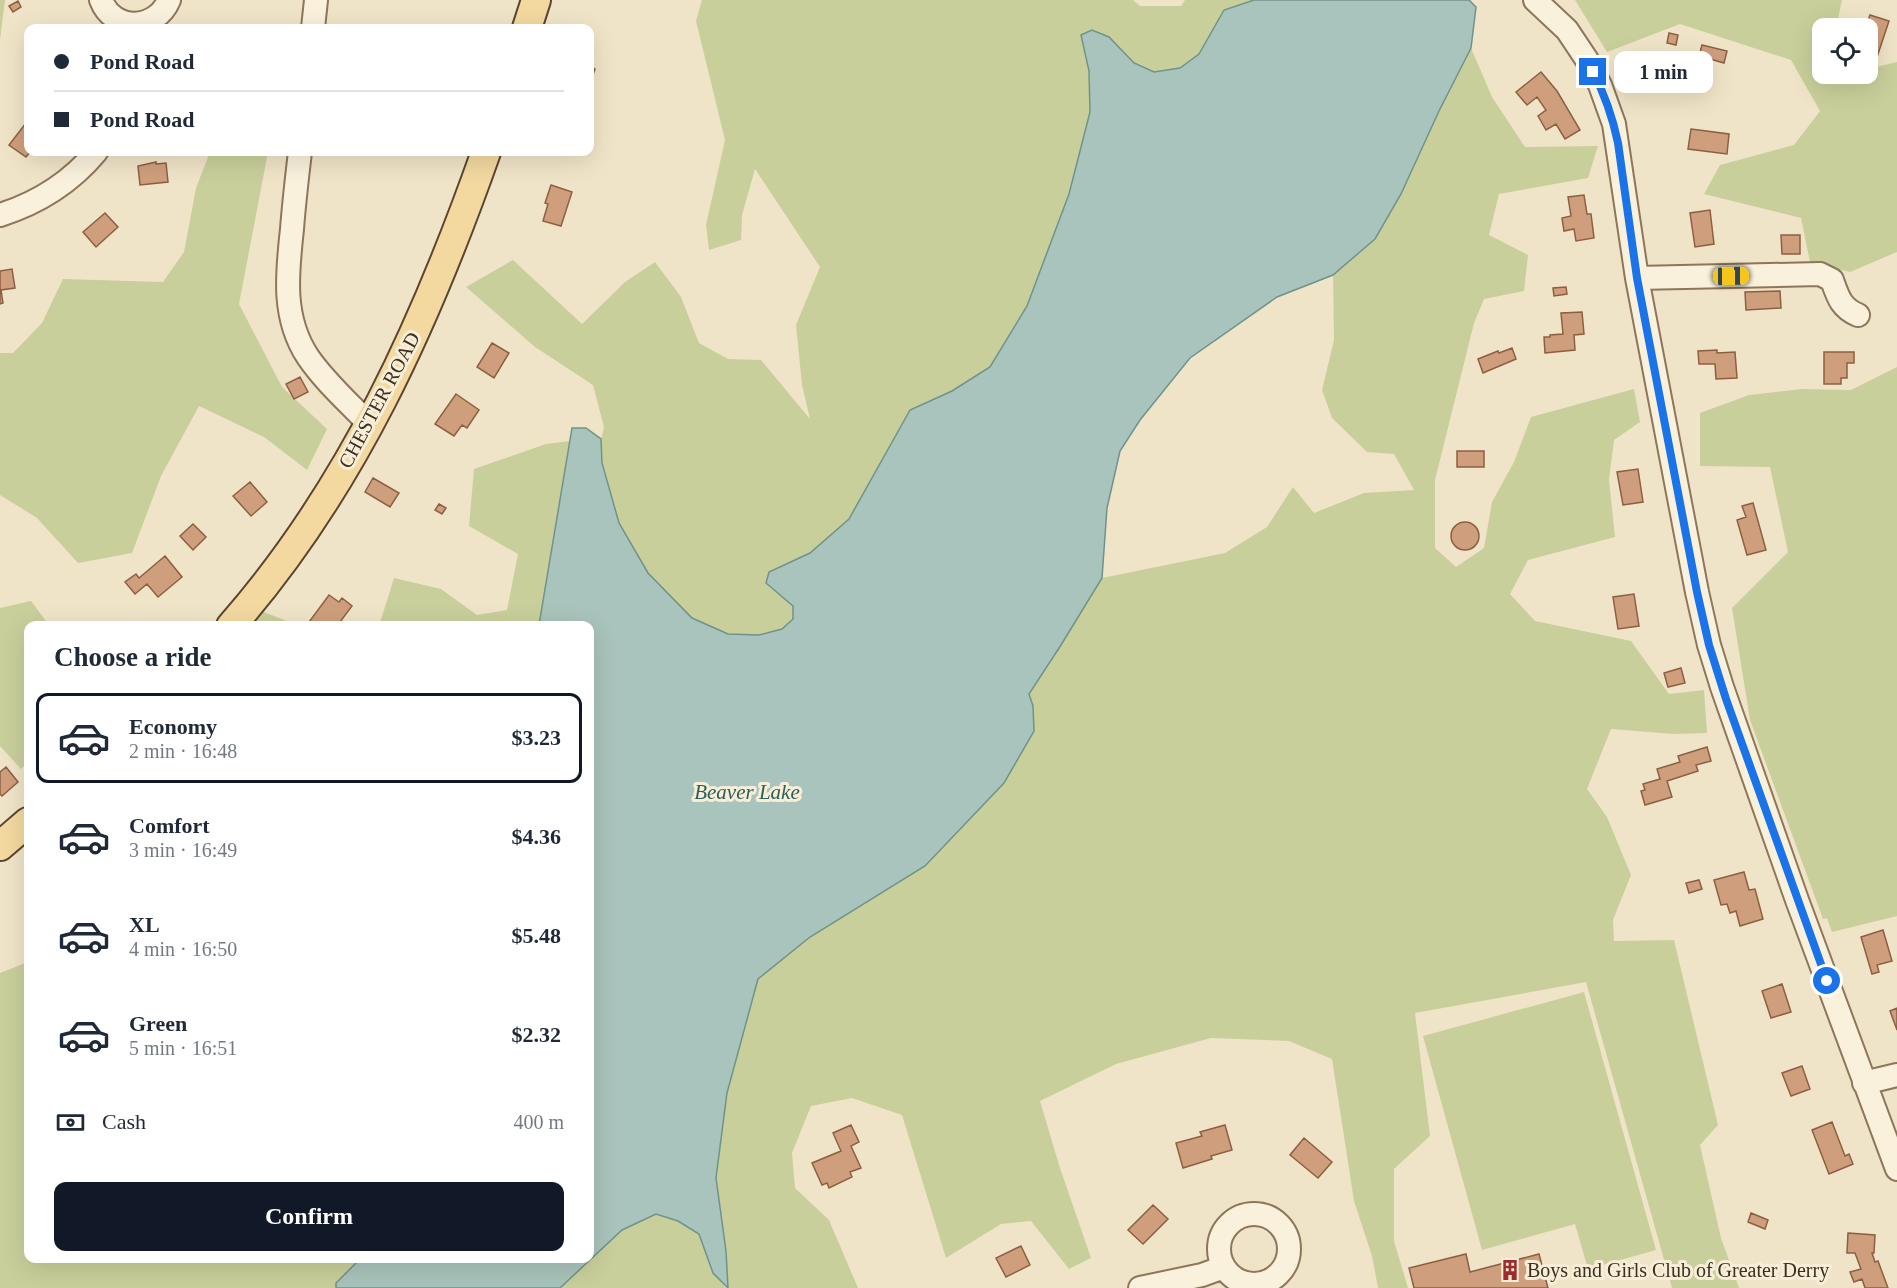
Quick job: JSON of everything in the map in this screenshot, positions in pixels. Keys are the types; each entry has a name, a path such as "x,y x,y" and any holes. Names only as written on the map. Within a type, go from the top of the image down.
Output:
{"main road":[{"path":"528,24 536,0"},
{"name":"CHESTER ROAD","path":"235,621 295,544 370,425 434,292 485,156"},
{"path":"0,846 24,825"}],"street":[{"path":"100,0 107,11 118,20 131,24"},
{"path":"143,24 158,16 169,0"},
{"path":"313,24 316,0"},
{"path":"1535,0 1567,30 1587,60 1600,85 1614,124 1637,278 1709,645 1797,900 1897,1169"},
{"path":"0,215 25,206 55,189 92,156"},
{"path":"300,156 287,276 291,320 308,357 321,374 370,425"},
{"path":"1637,278 1820,274 1832,280 1836,293 1846,310 1858,315"},
{"path":"1864,1083 1897,1075"},
{"path":"1140,1288 1202,1275 1224,1267"}],"green space":[{"path":"0,0 5,0 0,40"},
{"path":"702,0 1133,0 1140,6 1181,6 1185,0 1254,0 1224,10 1199,54 1180,68 1154,72 1134,63 1109,37 1082,35 1089,71 1090,112 1069,194 1027,306 990,367 952,391 910,410 849,519 810,553 769,572 766,584 793,606 793,619 782,629 759,635 728,634 692,618 648,573 619,523 602,463 601,439 604,427 593,385 535,347 466,287 513,260 582,324 625,282 655,262 681,297 699,343 728,359 761,360 810,419 802,385 796,325 820,267 755,169 742,215 741,240 709,250 706,225 725,140 696,21"},
{"path":"1575,0 1842,0 1838,18 1812,18 1812,84 1878,84 1878,67 1897,62 1897,252 1850,272 1810,262 1801,218 1704,194 1720,165 1794,145 1820,111 1791,60 1680,24 1607,52"},
{"path":"1471,48 1492,97 1525,147 1598,146 1588,178 1499,194 1489,235 1528,255 1524,291 1484,299 1474,323 1435,480 1435,548 1456,567 1484,548 1492,502 1514,462 1531,417 1634,389 1640,422 1614,440 1609,480 1615,537 1528,560 1510,594 1535,621 1631,641 1669,694 1704,690 1707,733 1674,734 1611,729 1587,789 1607,817 1631,875 1613,920 1614,941 1674,940 1718,1125 1700,1145 1721,1238 1739,1288 1672,1288 1586,982 1415,1013 1430,1136 1394,1169 1394,1241 1408,1288 1378,1288 1372,1256 1354,1201 1332,1059 1289,1041 1211,1038 1116,1064 1040,1101 1091,1258 1069,1269 1031,1221 1001,1224 946,1258 902,1115 852,1098 811,1106 792,1153 795,1188 829,1220 858,1288 728,1288 726,1251 716,1178 727,1093 758,979 810,937 1033,706 1029,694 1102,578 1225,553 1267,527 1293,487 1314,513 1364,493 1414,490 1394,454 1367,452 1332,418 1322,390 1334,340 1333,275 1375,239 1401,194"},
{"path":"208,156 267,156 239,304 282,387 327,429 307,470 264,437 199,406 161,476 132,553 78,563 37,518 0,495 0,353 13,353 42,323 63,279 163,282 184,252 196,188"},
{"path":"1897,367 1897,916 1832,932 1827,918 1823,919 1750,720 1732,608 1788,552 1770,467 1700,466 1700,413 1749,395 1802,389 1851,390"},
{"path":"570,441 540,621 381,621 394,578 441,589 477,615 507,610 518,554 469,526 474,469 546,444"},
{"path":"31,601 46,621 24,621 24,766 21,769 0,746 0,608"},
{"path":"261,611 287,621 254,621"},
{"path":"24,964 24,1263 356,1263 336,1283 336,1288 0,1288 0,973"},
{"path":"1584,992 1656,1250 1588,1269 1575,1224 1482,1250 1423,1036"},
{"path":"656,1214 678,1221 699,1234 713,1272 726,1288 560,1288 587,1263 594,1263 594,1256 622,1230"}],"water":[{"name":"Beaver Lake","path":"1254,0 1469,0 1476,7 1471,48 1401,194 1375,239 1333,275 1277,297 1190,358 1140,420 1120,451 1107,508 1102,578 1029,694 1033,706 1034,731 1004,783 925,866 810,937 758,979 727,1093 716,1178 726,1251 728,1288 713,1273 699,1234 678,1221 656,1214 622,1230 594,1256 594,621 540,621 572,428 586,428 601,439 602,463 619,523 648,573 692,618 728,634 759,635 782,629 793,619 793,606 766,583 769,572 810,553 849,519 910,410 952,391 990,367 1027,306 1069,194 1090,112 1089,71 1081,35 1092,30 1109,37 1134,63 1154,72 1180,68 1199,54 1224,10"},
{"name":"Beaver Lake","path":"356,1263 587,1263 560,1288 336,1288 336,1283"}],"building":[{"path":"18,1 21,7 13,12 9,6"},
{"path":"1870,15 1889,21 1878,54 1878,18 1869,18"},
{"path":"1669,33 1678,35 1676,45 1667,43"},
{"path":"1702,45 1727,51 1724,63 1699,56"},
{"path":"1541,72 1557,91 1580,130 1565,139 1556,124 1546,130 1538,116 1546,110 1537,97 1527,105 1516,92"},
{"path":"24,126 24,156 9,145"},
{"path":"1691,129 1729,134 1727,154 1688,149"},
{"path":"156,162 156,164 166,163 168,182 140,185 138,166"},
{"path":"551,185 572,192 561,226 543,221 548,204 545,203"},
{"path":"1584,195 1587,214 1591,214 1594,238 1576,241 1574,229 1564,231 1562,218 1571,216 1568,197"},
{"path":"1710,210 1714,244 1695,247 1690,213"},
{"path":"105,213 118,227 96,247 83,232"},
{"path":"1781,235 1800,235 1800,254 1782,254"},
{"path":"12,269 15,288 1,290 3,303 0,304 0,271"},
{"path":"1566,287 1567,294 1554,296 1553,288"},
{"path":"1780,291 1781,308 1746,310 1745,292"},
{"path":"1582,312 1584,334 1574,335 1575,350 1545,353 1544,337 1563,334 1561,313"},
{"path":"492,343 509,353 494,378 477,367"},
{"path":"1512,348 1516,359 1483,373 1478,359"},
{"path":"1717,350 1717,353 1735,352 1737,378 1716,379 1715,364 1699,364 1698,351"},
{"path":"1824,352 1854,352 1854,363 1847,363 1847,378 1841,378 1841,384 1824,384"},
{"path":"300,377 308,392 294,399 286,384"},
{"path":"456,394 479,410 467,428 462,425 454,436 435,424"},
{"path":"1457,451 1484,451 1484,467 1457,467"},
{"path":"1638,469 1643,502 1623,505 1617,472"},
{"path":"373,478 399,493 390,507 365,492"},
{"path":"250,482 267,502 251,516 233,496"},
{"path":"1753,503 1766,550 1747,555 1737,520 1746,517 1742,506"},
{"path":"439,504 446,508 442,514 435,510"},
{"path":"1465,522 1475,526 1479,536 1475,546 1465,550 1455,546 1451,536 1455,526"},
{"path":"193,524 206,537 193,550 180,536"},
{"path":"165,556 182,577 158,597 147,584 135,594 125,582 136,574 139,578"},
{"path":"1634,594 1639,626 1618,629 1613,597"},
{"path":"329,595 339,602 342,598 352,606 341,621 310,621"},
{"path":"1681,668 1685,683 1668,687 1664,673"},
{"path":"1707,747 1711,761 1696,765 1698,771 1667,781 1672,797 1645,805 1641,791 1645,790 1643,784 1660,779 1657,769 1680,762 1678,756"},
{"path":"6,767 18,782 2,796 0,794 0,772"},
{"path":"1744,872 1749,890 1755,889 1763,919 1740,926 1736,911 1730,913 1727,904 1721,905 1714,880"},
{"path":"1699,880 1702,889 1689,893 1686,883"},
{"path":"1883,930 1892,961 1877,965 1879,972 1872,974 1861,937"},
{"path":"1782,984 1791,1012 1771,1018 1762,991"},
{"path":"1897,1008 1897,1030 1890,1011"},
{"path":"1802,1066 1810,1089 1791,1096 1782,1073"},
{"path":"1832,1122 1845,1156 1849,1154 1853,1164 1829,1174 1812,1130"},
{"path":"851,1125 859,1142 851,1146 861,1168 850,1172 852,1177 829,1188 827,1183 822,1185 812,1163 841,1151 833,1133"},
{"path":"1225,1125 1232,1150 1183,1168 1176,1143 1202,1136 1200,1132"},
{"path":"1304,1138 1332,1162 1318,1178 1290,1155"},
{"path":"1153,1205 1168,1219 1143,1244 1128,1230"},
{"path":"1751,1213 1768,1220 1765,1229 1748,1222"},
{"path":"1848,1233 1875,1235 1874,1253 1872,1253 1875,1262 1878,1261 1888,1288 1865,1288 1862,1279 1854,1282 1850,1272 1861,1269 1855,1253 1847,1253"},
{"path":"1021,1246 1030,1265 1006,1277 996,1258"},
{"name":"Boys and Girls Club of Greater Derry","path":"1466,1254 1470,1272 1539,1254 1548,1288 1414,1288 1409,1268"}],"place":[{"name":"Boys and Girls Club of Greater Derry","path":"1510,1270"}],"route":[{"path":"1593,72 1614,124 1618,143 1637,278 1709,645 1726,699 1827,981"}]}
